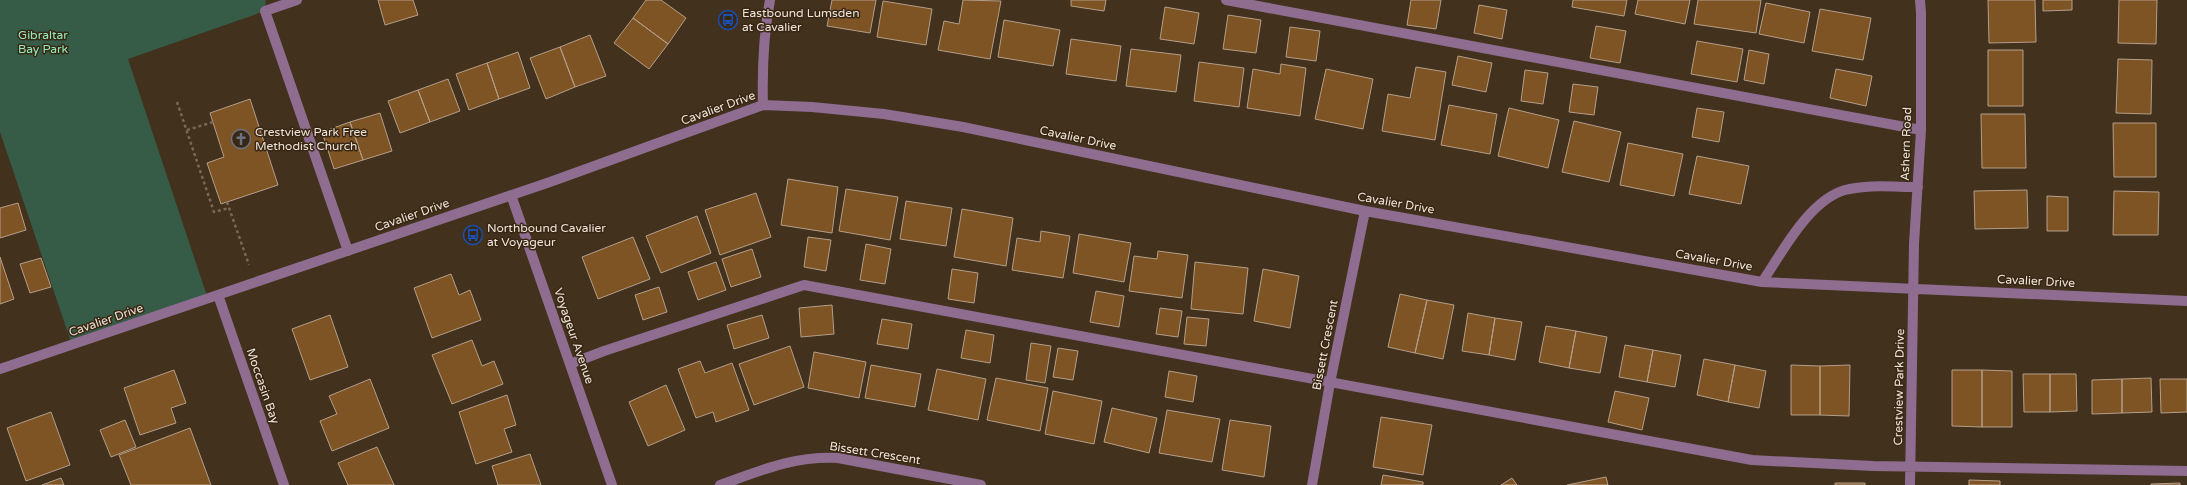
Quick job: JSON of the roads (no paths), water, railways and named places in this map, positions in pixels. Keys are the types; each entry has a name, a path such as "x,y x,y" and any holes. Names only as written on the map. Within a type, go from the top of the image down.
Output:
{"street":[{"path":"297,0 265,11 348,251"},
{"path":"763,105 761,64 764,33 770,0"},
{"path":"1226,0 1921,130"},
{"name":"Ashern Road","path":"1914,289 1914,244 1921,130 1920,0"},
{"name":"Cavalier Drive","path":"0,370 512,195 763,105 812,107 884,114 963,127 1365,211 1762,282 2187,301"},
{"path":"1762,282 1801,224 1818,205 1844,190 1875,186 1918,187"},
{"name":"Voyageur Avenue","path":"512,195 612,485"},
{"name":"Bissett Crescent","path":"1312,485 1330,383 1365,211"},
{"path":"570,364 604,350 804,285 1752,460 1823,465 2187,471"},
{"name":"Crestview Park Drive","path":"1910,485 1914,289"},
{"name":"Moccasin Bay","path":"218,295 284,485"},
{"name":"Bissett Crescent","path":"720,485 788,461 814,457 838,458 981,485"}],"place":[{"name":"Eastbound Lumsden at Cavalier","path":"728,20"},
{"name":"Crestview Park Free Methodist Church","path":"241,139"},
{"name":"Northbound Cavalier at Voyageur","path":"473,235"}],"park label":[{"name":"Gibraltar Bay Park","path":"43,42"}]}
